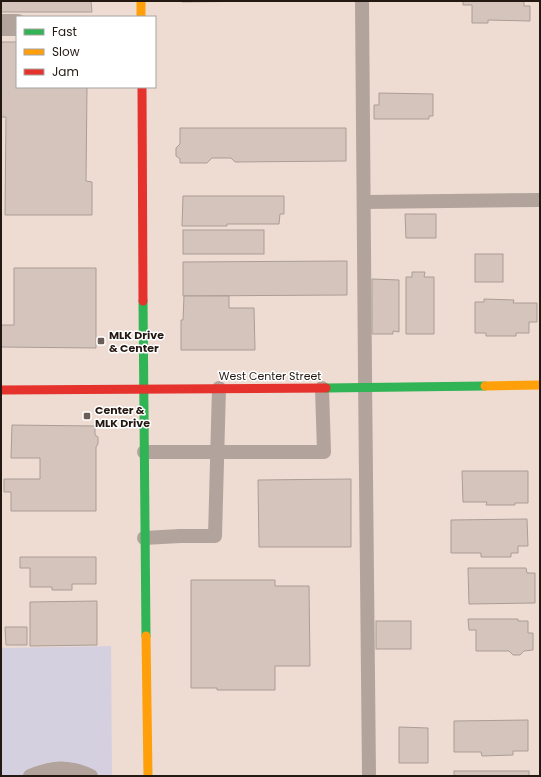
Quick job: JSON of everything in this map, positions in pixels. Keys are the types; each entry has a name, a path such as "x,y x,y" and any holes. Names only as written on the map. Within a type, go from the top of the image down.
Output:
{"main road":[{"path":"141,1 141,16"},
{"path":"142,88 144,538 148,776"},
{"name":"West Center Street","path":"1,390 364,388 540,385"}],"street":[{"path":"1,25 16,25"}],"lane":[{"path":"362,1 364,388 369,776"},
{"path":"364,202 540,200"},
{"path":"144,538 215,536 219,388"},
{"path":"144,452 324,452 322,388"},
{"path":"30,776 47,769 69,768 91,776"}],"shaded area":[{"path":"111,646 112,776 1,776 1,648"}],"building":[{"path":"1,1 91,1 92,12 1,12"},
{"path":"182,1 267,1 182,2"},
{"path":"463,1 524,1 524,6 530,6 530,21 488,20 488,23 472,23 472,5 463,5"},
{"path":"1,42 16,42 16,88 87,88 86,181 92,182 92,215 5,215 6,117 1,117"},
{"path":"379,93 433,94 433,116 429,116 429,119 374,119 374,105 379,105"},
{"path":"180,128 346,128 346,161 235,162 231,158 212,158 207,163 180,163 180,159 176,156 176,148 180,144"},
{"path":"183,196 284,196 284,214 280,214 279,224 182,226"},
{"path":"405,214 436,214 436,238 406,238"},
{"path":"183,230 264,230 264,254 183,254"},
{"path":"475,254 503,254 503,282 475,282"},
{"path":"347,261 347,295 183,296 183,262"},
{"path":"14,268 96,268 96,348 1,347 1,325 14,325"},
{"path":"412,272 425,272 424,277 434,277 434,334 406,334 406,277 412,277"},
{"path":"372,279 399,280 399,332 393,331 393,334 372,334"},
{"path":"184,296 229,296 229,308 254,308 255,350 181,350 181,320 183,320"},
{"path":"484,299 514,300 513,303 537,303 537,322 529,322 529,333 516,333 516,336 486,336 486,333 475,333 475,302 484,302"},
{"path":"12,425 95,426 95,435 98,437 98,444 96,447 96,511 11,511 11,492 4,492 4,479 40,479 40,458 11,458"},
{"path":"462,471 528,471 528,503 515,503 515,505 486,505 487,502 463,502"},
{"path":"351,479 351,547 259,547 258,480"},
{"path":"527,519 528,546 518,546 518,553 511,553 511,557 481,557 481,553 451,553 451,520"},
{"path":"20,557 96,557 96,584 72,584 72,590 52,590 52,587 30,587 30,568 20,568"},
{"path":"468,568 526,568 527,573 535,573 535,603 469,604"},
{"path":"191,580 275,580 275,586 309,586 310,666 275,666 275,690 217,690 217,688 191,688"},
{"path":"97,601 97,645 30,646 30,602"},
{"path":"468,619 518,619 518,621 528,621 528,633 533,633 533,650 524,651 520,655 513,655 509,651 476,651 476,630 469,630"},
{"path":"376,621 411,621 411,649 376,649"},
{"path":"5,627 27,627 27,645 6,645"},
{"path":"528,720 528,751 513,751 513,755 482,756 481,752 454,752 454,721"},
{"path":"399,727 428,728 428,763 399,763"},
{"path":"454,771 529,771 529,776 454,776"}],"traffic: fast":[{"path":"143,301 146,636"},
{"path":"326,388 485,386"}],"traffic: slow":[{"path":"141,1 141,16"},
{"path":"485,386 540,385"},
{"path":"146,636 148,776"}],"traffic: jam":[{"path":"142,88 143,301"},
{"path":"1,390 326,388"}],"place":[{"name":"MLK Drive & Center","path":"101,341"},
{"name":"Center & MLK Drive","path":"87,416"}]}
